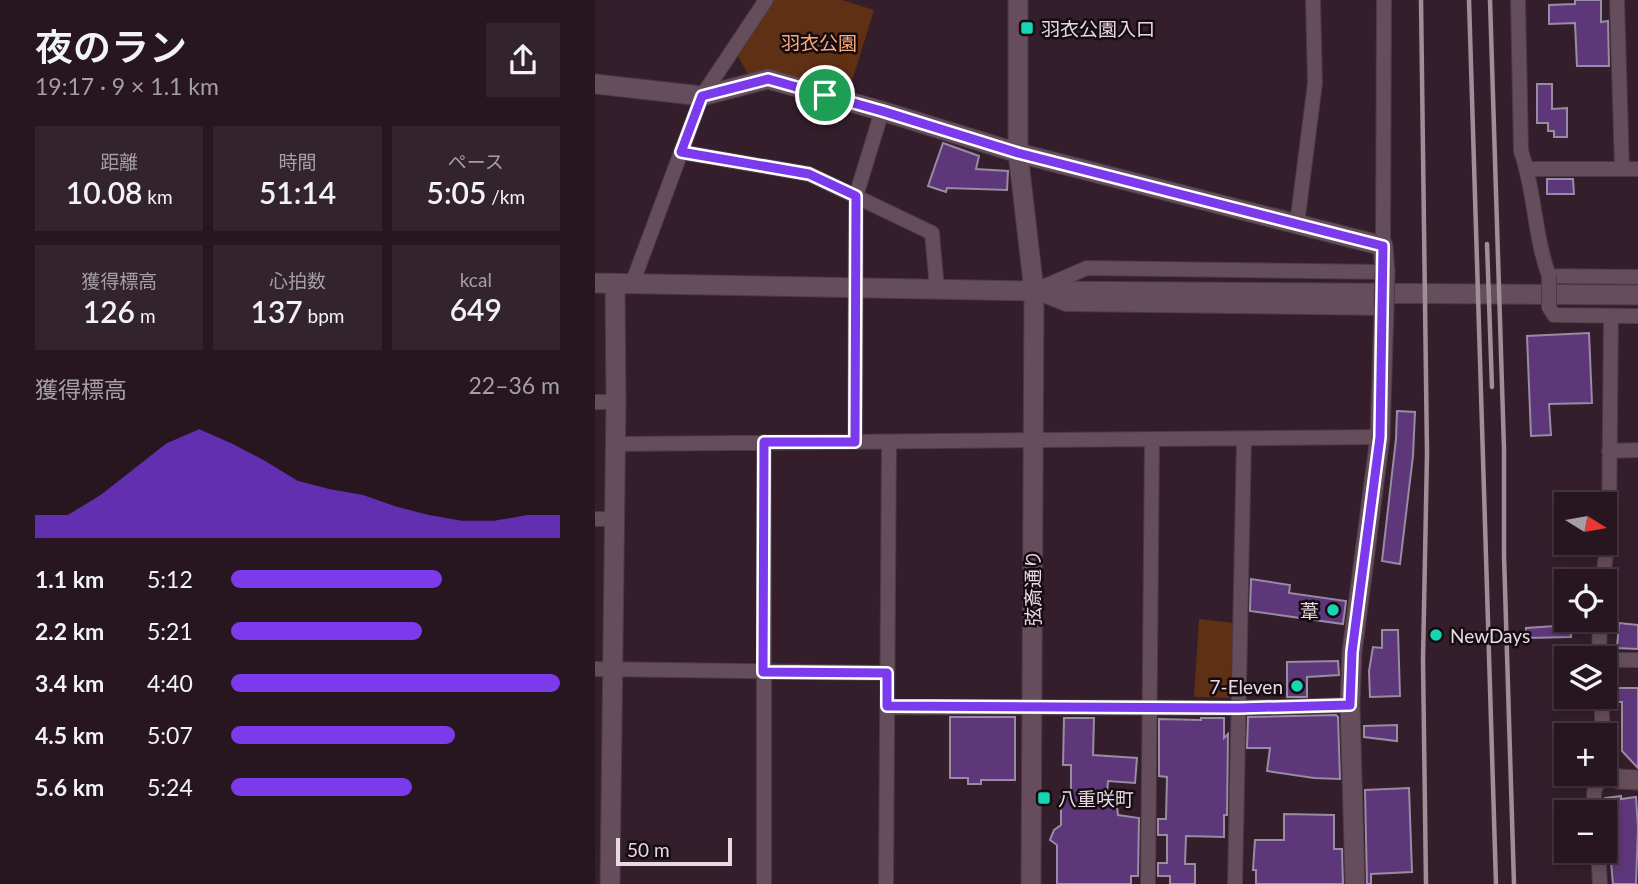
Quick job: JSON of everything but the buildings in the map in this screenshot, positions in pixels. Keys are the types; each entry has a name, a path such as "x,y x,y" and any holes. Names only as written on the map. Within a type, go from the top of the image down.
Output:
{"street":[{"path":"610,884 603,669 605,519 615,444 624,284 702,96 766,0"},
{"name":"弦斎通り","path":"1018,0 1018,153 1034,291 1031,884"},
{"path":"1297,224 1315,83 1313,0"},
{"path":"1355,884 1350,705 1352,652 1380,437 1384,308 1384,0"},
{"path":"1518,0 1521,151 1549,276 1549,307 1554,315 1638,316"},
{"path":"1617,0 1622,170"},
{"path":"595,84 702,96 768,79 1018,153 1383,246"},
{"path":"855,442 856,196 882,111"},
{"path":"681,152 809,174 932,233 937,289"},
{"path":"1527,169 1638,169"},
{"path":"1034,291 1087,268 1384,272"},
{"path":"1549,276 1638,277"},
{"path":"595,283 1034,291 1638,295"},
{"path":"1034,291 1066,304 1384,308"},
{"path":"1604,569 1609,525 1611,316"},
{"path":"595,402 616,402"},
{"path":"615,444 1380,437"},
{"path":"1234,884 1244,439"},
{"path":"1148,884 1152,440"},
{"path":"764,442 764,884"},
{"path":"886,884 889,442"},
{"path":"1609,451 1638,450"},
{"path":"1617,660 1638,660"},
{"path":"603,669 887,673"},
{"path":"887,706 1238,708 1350,705"},
{"path":"1617,778 1638,780"},
{"path":"1599,863 1600,884"}],"green space":[{"name":"羽衣公園","path":"772,0 842,0 874,10 848,94 767,69 748,74 736,53"},
{"path":"1199,619 1234,623 1230,698 1194,697"}],"railway":[{"path":"1421,0 1427,454 1423,660 1426,884"},
{"path":"1469,0 1496,884"},
{"path":"1490,0 1514,884"},
{"path":"1487,244 1492,387"}],"place":[{"name":"羽衣公園入口","path":"1027,28"},
{"name":"葦","path":"1333,610"},
{"name":"NewDays","path":"1436,635"},
{"name":"7-Eleven","path":"1297,686"},
{"name":"八重咲町","path":"1044,798"}],"route":[{"path":"768,79 825,95 1018,153 1383,246 1380,437 1352,652 1350,705 1238,708 887,706 887,673 763,672 764,442 855,442 856,196 809,174 681,152 702,96 768,79"}]}
